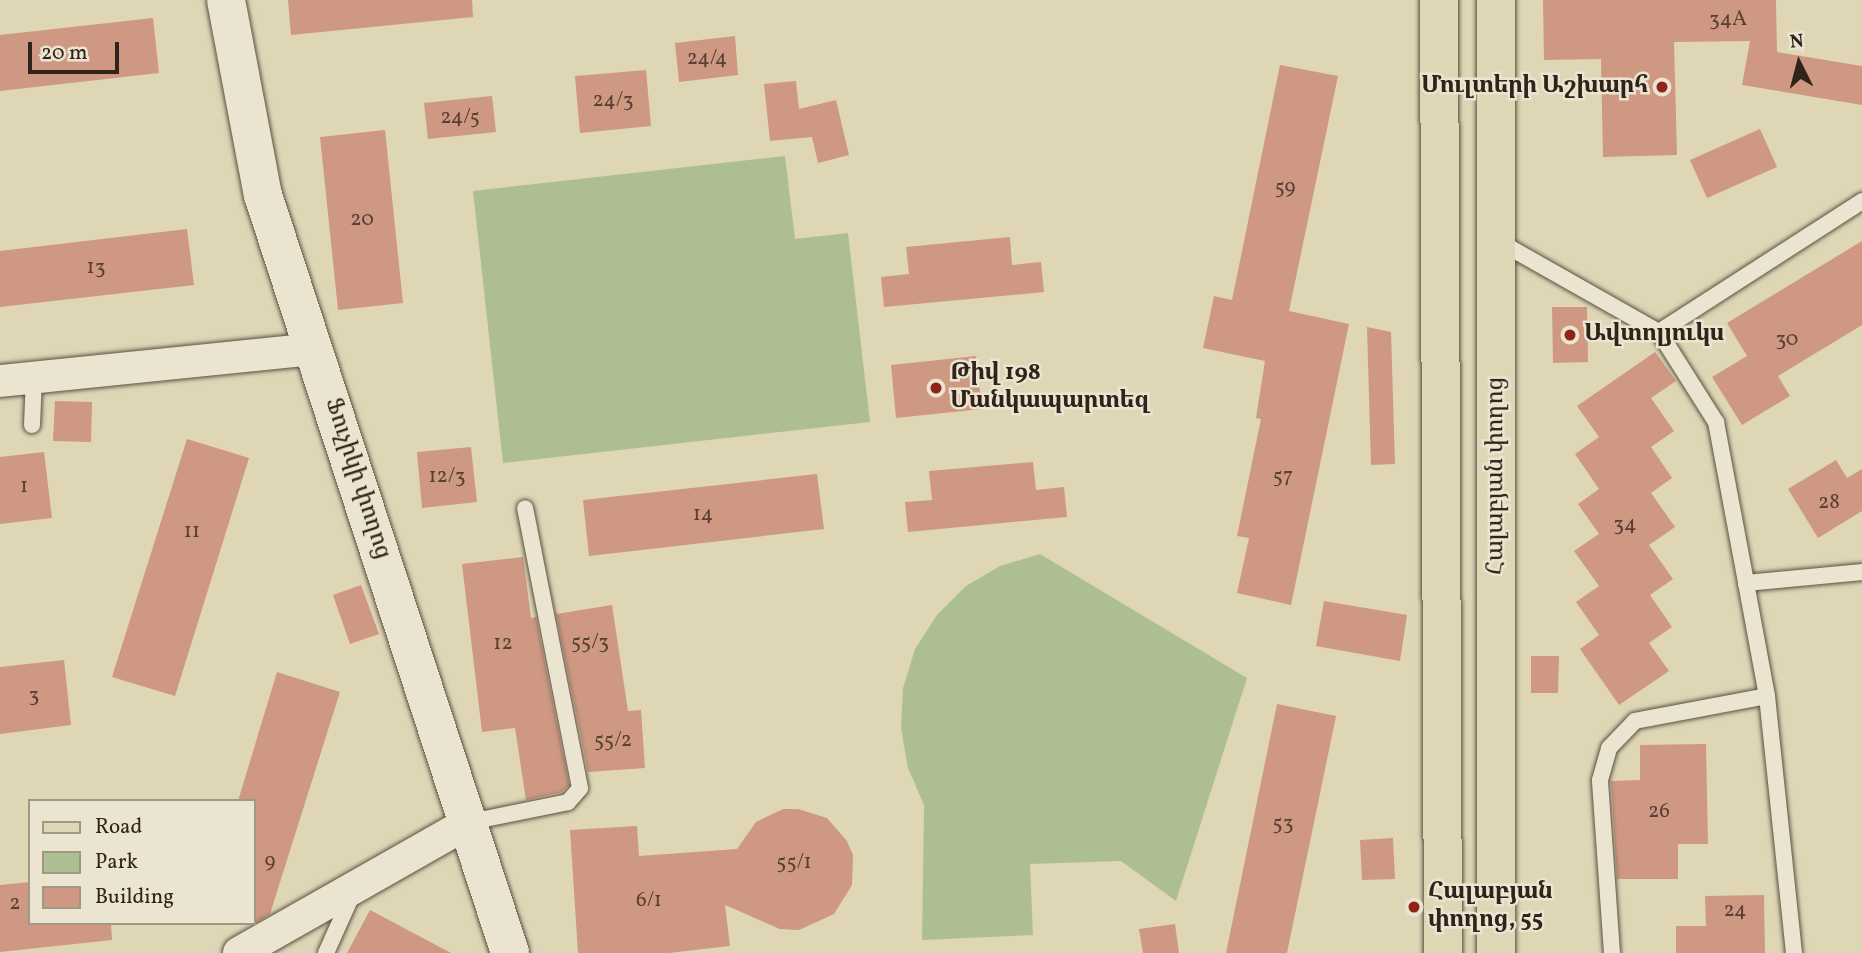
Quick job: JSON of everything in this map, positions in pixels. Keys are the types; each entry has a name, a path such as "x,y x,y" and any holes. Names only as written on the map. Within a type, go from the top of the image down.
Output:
{"main road":[{"path":"1439,0 1443,953"},
{"name":"Հալաբյան փողոց","path":"1496,0 1496,953"}],"street":[{"name":"Ֆուչիկի փողոց","path":"226,0 263,195 470,822 510,953"},
{"path":"0,381 314,349"},
{"path":"239,953 470,822"}],"lane":[{"path":"1658,332 1862,201"},
{"path":"1498,241 1658,332 1716,422 1766,696 1794,953"},
{"path":"33,425 34,377"},
{"path":"470,822 568,802 580,788 525,508"},
{"path":"1746,583 1862,572"},
{"path":"1612,953 1600,780 1609,748 1635,721 1766,696"},
{"path":"326,953 355,887"}],"green space":[{"path":"785,156 795,239 848,233 870,422 503,463 473,191"},
{"path":"1040,554 1247,678 1176,901 1121,861 1030,864 1033,935 922,940 924,805 908,768 901,728 903,688 915,649 937,615 966,586 1000,566"}],"building":[{"path":"288,0 472,0 473,17 291,35"},
{"path":"1543,0 1776,0 1777,52 1862,66 1862,105 1742,85 1750,41 1674,42 1677,155 1603,157 1601,59 1544,60"},
{"path":"153,18 159,73 0,91 0,35"},
{"path":"735,36 738,75 679,82 675,43"},
{"path":"1280,65 1338,76 1289,311 1349,324 1291,605 1237,593 1249,538 1237,536 1261,419 1256,418 1265,361 1203,348 1214,296 1232,300"},
{"path":"646,70 651,126 580,133 575,76"},
{"path":"796,81 799,109 836,100 849,155 818,163 812,137 770,141 764,84"},
{"path":"492,96 496,132 428,139 424,103"},
{"path":"1760,129 1777,167 1707,198 1690,160"},
{"path":"385,130 403,303 338,310 320,137"},
{"path":"187,229 194,285 0,307 0,251"},
{"path":"1010,237 1012,265 1041,262 1044,292 884,307 881,277 909,274 906,247"},
{"path":"1862,241 1862,325 1778,376 1790,396 1742,425 1712,377 1747,356 1727,323"},
{"name":"Ավտոլյուկս","path":"1552,307 1587,307 1588,362 1553,363"},
{"path":"1367,327 1391,332 1395,464 1371,465"},
{"path":"1655,352 1676,381 1651,398 1674,431 1651,447 1672,478 1651,493 1675,527 1649,545 1673,579 1650,595 1672,627 1649,643 1669,671 1619,705 1580,649 1599,635 1576,602 1599,586 1574,551 1599,534 1578,504 1599,489 1575,454 1599,437 1577,406"},
{"path":"976,356 982,409 896,418 891,365"},
{"path":"55,401 92,402 91,442 53,441"},
{"path":"187,439 249,458 175,696 112,677"},
{"path":"471,447 477,502 422,508 417,452"},
{"path":"44,452 52,518 0,524 0,457"},
{"path":"1836,460 1847,478 1862,469 1862,511 1818,538 1788,489"},
{"path":"1033,462 1036,490 1064,487 1067,517 908,532 905,502 932,500 929,471"},
{"path":"817,474 824,529 589,556 583,500"},
{"path":"523,557 531,618 536,617 569,785 562,792 526,800 515,728 482,732 462,564"},
{"path":"361,585 379,634 350,644 333,595"},
{"path":"1324,601 1407,615 1400,661 1316,646"},
{"path":"612,605 628,711 641,710 645,768 588,772 556,614"},
{"path":"1531,656 1559,656 1558,693 1531,693"},
{"path":"64,660 71,725 0,734 0,667"},
{"path":"277,672 340,692 270,914 256,923 256,799 239,799"},
{"path":"1277,704 1336,716 1287,953 1226,953"},
{"path":"1706,744 1708,844 1678,844 1678,879 1617,879 1611,781 1640,780 1640,745"},
{"path":"783,809 798,809 827,818 847,841 853,855 852,885 834,914 799,930 780,929 725,905 730,946 669,953 578,953 570,830 637,826 639,856 737,849 756,822"},
{"path":"1393,838 1395,879 1362,880 1360,840"},
{"path":"28,882 28,925 111,925 112,940 0,952 0,885"},
{"path":"1764,895 1765,953 1676,953 1676,926 1706,926 1705,896"},
{"path":"370,910 451,953 347,953"},
{"path":"1175,924 1179,953 1143,953 1139,929"}],"place":[{"name":"Մուլտերի Աշխարհ","path":"1662,87"},
{"name":"Ավտոլյուկս","path":"1570,335"},
{"name":"Թիվ 198 Մանկապարտեզ","path":"936,388"},
{"name":"Հալաբյան փողոց, 55","path":"1414,907"}]}
